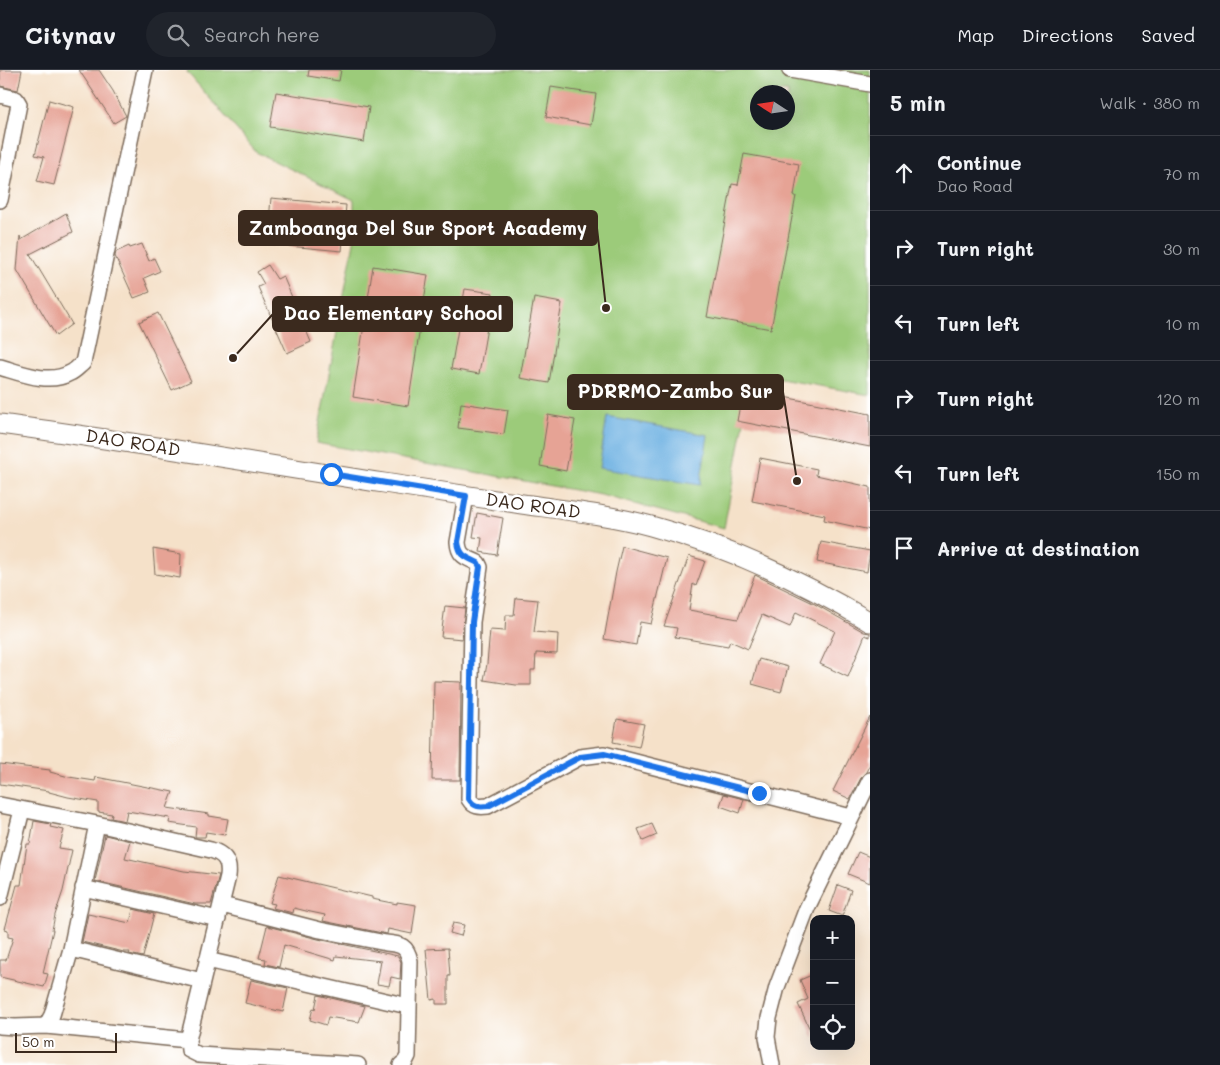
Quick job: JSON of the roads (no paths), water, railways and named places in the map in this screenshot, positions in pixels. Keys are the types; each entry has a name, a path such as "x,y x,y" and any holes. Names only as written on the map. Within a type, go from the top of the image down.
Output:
{"street":[{"path":"0,367 36,377 54,378 70,374 83,363 145,70"},
{"path":"790,70 870,84"},
{"path":"0,95 16,99 20,104 0,200"},
{"name":"DAO ROAD","path":"0,424 102,438 245,462 612,518 650,526 700,541 797,582 839,603 870,622"},
{"path":"466,496 458,549 464,557 478,563 480,567 472,622 469,799 472,803 477,806 488,806 580,757 604,754 851,817"},
{"path":"772,1065 768,1037 769,1018 777,987 807,908 870,780"},
{"path":"0,805 97,824 221,853 226,858 229,871 188,1040 189,1050 199,1055 358,1065"},
{"path":"0,898 22,810"},
{"path":"46,1026 52,1015 71,949 97,824"},
{"path":"83,888 320,930 404,947 410,961 408,1056 404,1064"},
{"path":"71,949 202,981"},
{"path":"207,960 408,1006"},
{"path":"0,1026 46,1026 188,1040"}],"water":[{"path":"607,417 708,435 700,485 599,468"}],"place":[{"name":"Zamboanga Del Sur Sport Academy","path":"606,308"},
{"name":"Dao Elementary School","path":"233,358"},
{"name":"PDRRMO-Zambo Sur","path":"797,481"}]}
